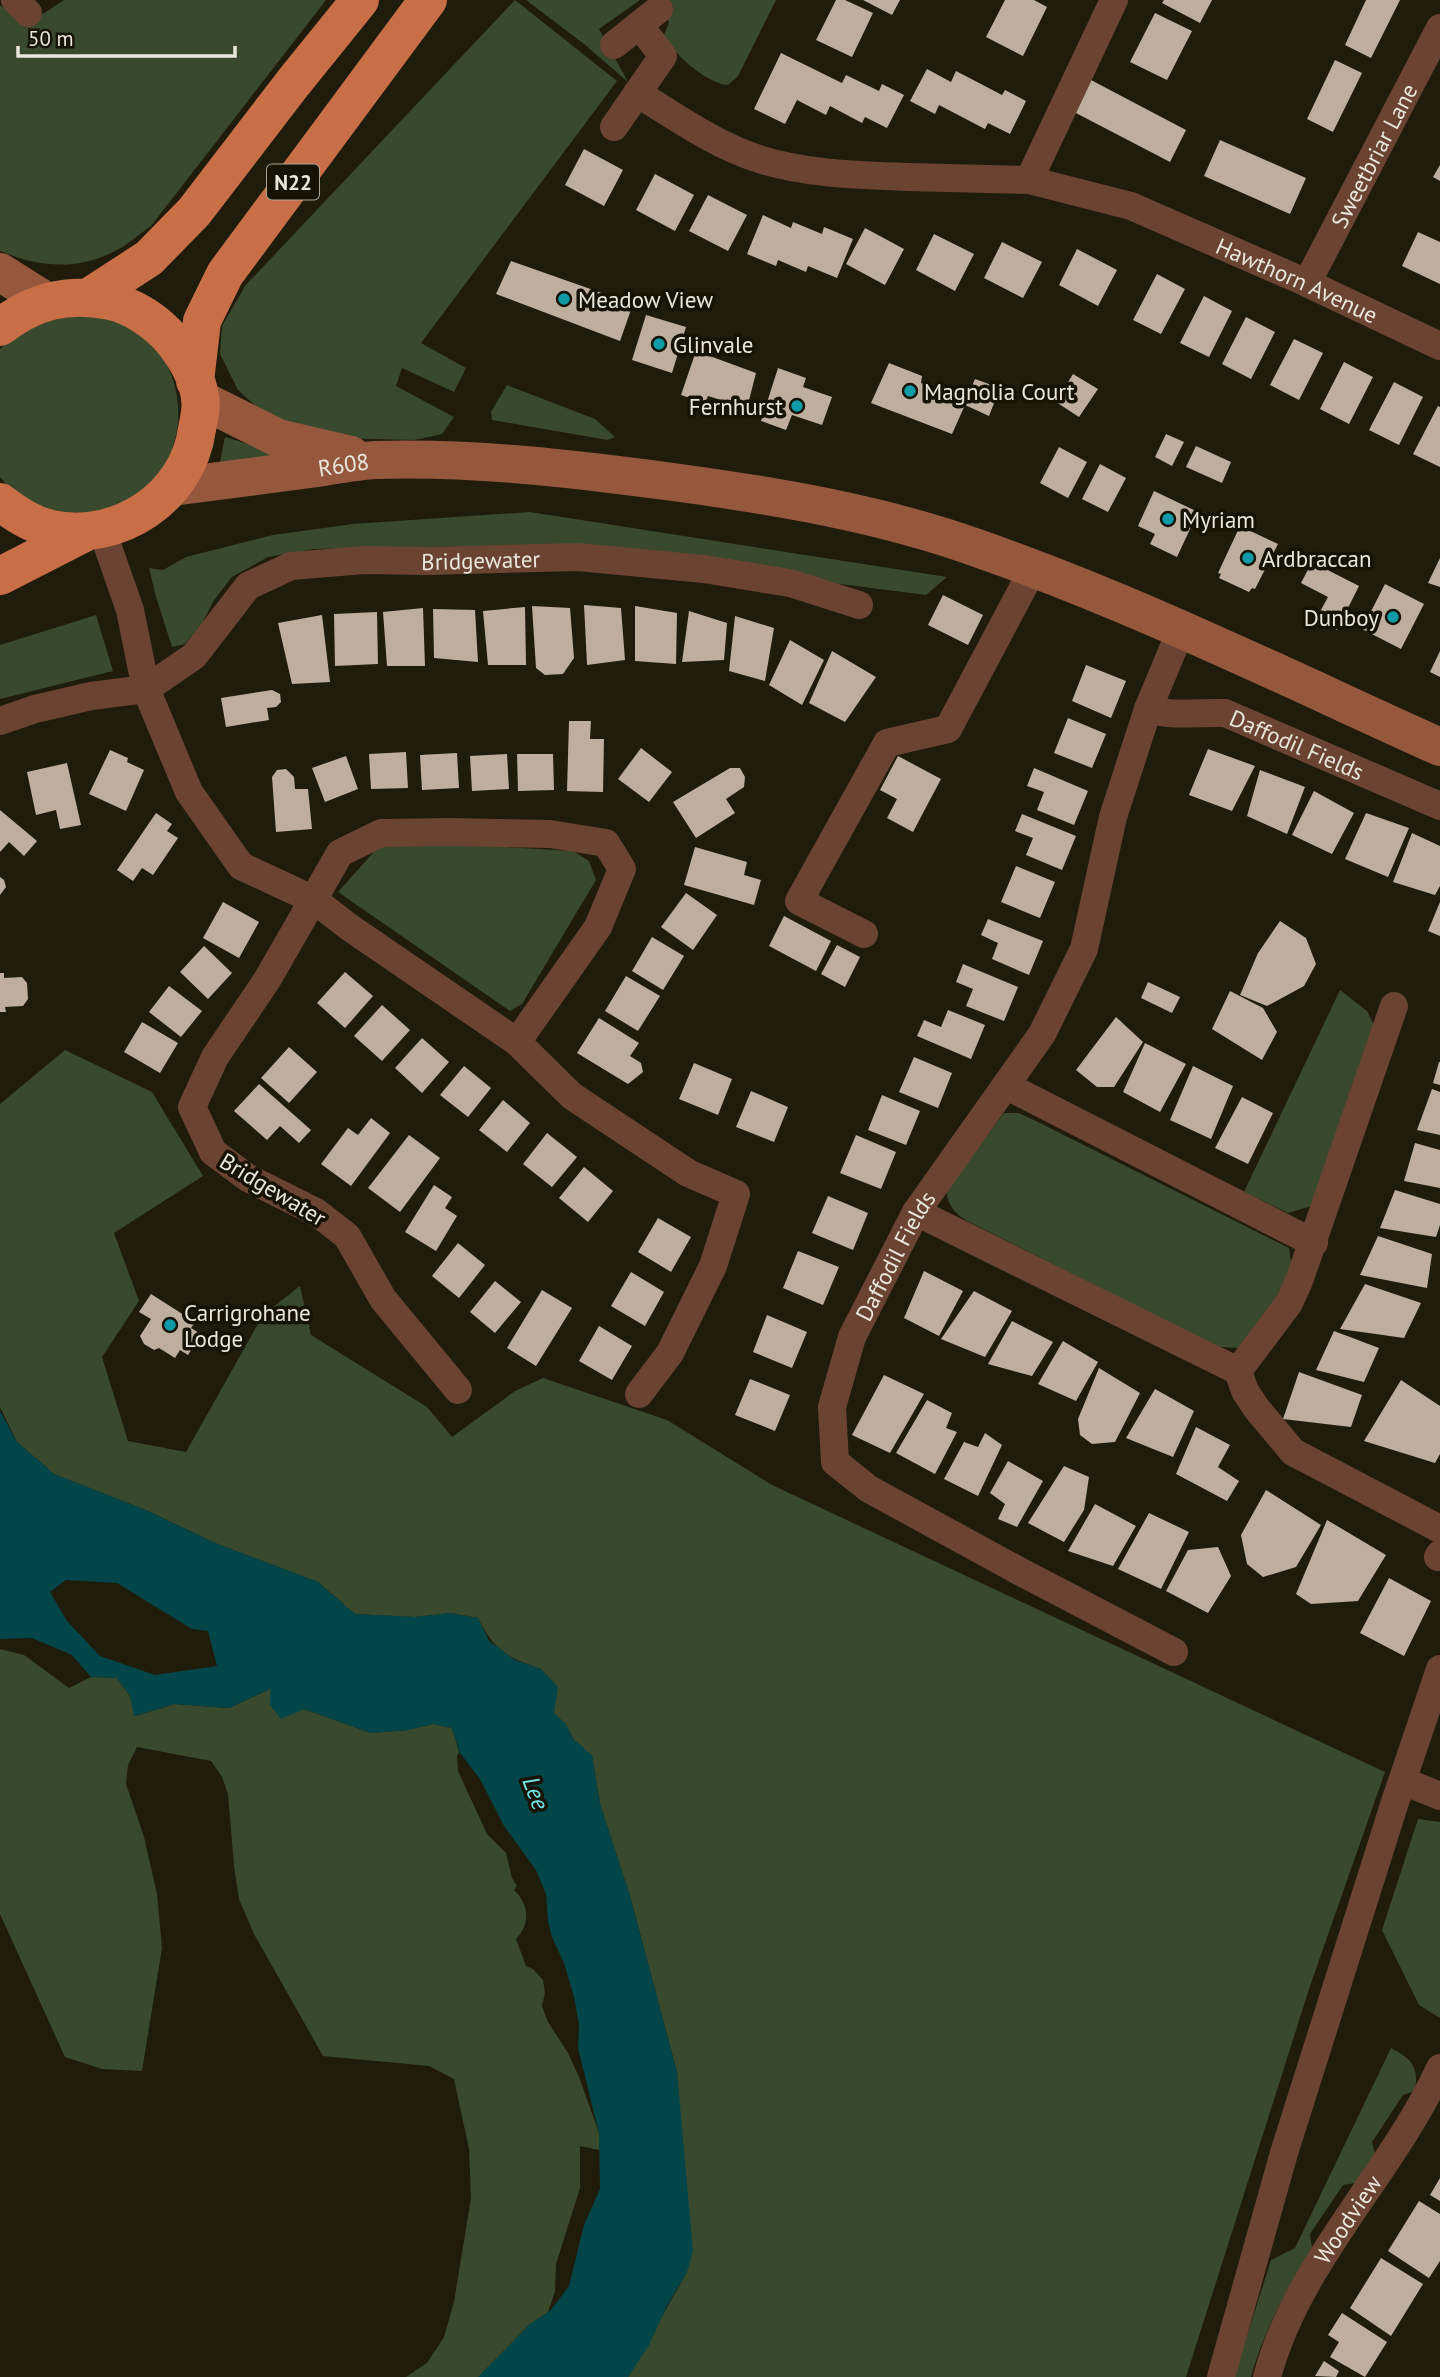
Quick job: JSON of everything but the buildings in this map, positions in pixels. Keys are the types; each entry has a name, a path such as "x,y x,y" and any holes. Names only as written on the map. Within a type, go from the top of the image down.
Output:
{"highway":[{"name":"N22","path":"89,297 149,258 194,212 360,0"},
{"name":"N22","path":"0,576 94,531 129,521 153,506 172,487 187,465 196,440 202,321 225,274 428,0"},
{"name":"N22","path":"0,327 18,313 46,301 89,297 117,302 143,314 166,332 183,355 198,390"},
{"name":"N22","path":"0,502 20,517 52,529 94,531"}],"main road":[{"path":"0,272 46,301"},
{"name":"R608","path":"198,390 278,438 373,460"},
{"name":"R608","path":"172,487 373,460 444,461 560,468 738,491 894,522 1033,569 1181,630 1440,747"}],"street":[{"path":"1029,180 1114,0"},
{"path":"614,46 649,17 663,56 614,127"},
{"name":"Sweetbriar Lane","path":"1307,283 1440,28"},
{"name":"Hawthorn Avenue","path":"637,93 720,143 781,165 863,175 1029,180 1113,200 1307,283 1440,346"},
{"path":"94,531 130,610 146,689 189,792 241,866 314,900 349,928 517,1042 572,1096 688,1173 736,1194 713,1266 670,1353 639,1394"},
{"name":"Bridgewater","path":"0,721 35,709 92,696 146,689 194,656 247,586 291,566 364,560 578,557 704,569 790,583 859,605"},
{"path":"864,934 799,901 887,743 947,729 1033,569"},
{"name":"Daffodil Fields","path":"1174,1652 869,1489 835,1462 832,1407 852,1337 916,1212 1042,1034 1084,949 1113,817 1148,709 1181,630"},
{"name":"Daffodil Fields","path":"1148,709 1164,714 1226,713 1440,806"},
{"name":"Bridgewater","path":"458,1390 383,1299 347,1236 316,1212 248,1178 213,1152 192,1107 215,1057 267,980 340,853 381,833 550,834 606,844 622,869 598,927 517,1042"},
{"path":"1238,1371 1289,1303 1314,1243 1394,1006"},
{"path":"1007,1086 1314,1243"},
{"path":"916,1212 1238,1371 1245,1391 1257,1409 1293,1452 1440,1529"},
{"path":"1221,2377 1284,2153 1440,1669"},
{"path":"1403,1781 1440,1796"},
{"name":"Woodview","path":"1267,2377 1279,2342 1304,2289 1335,2237 1388,2159 1440,2068"}],"green space":[{"path":"64,0 326,0 151,226 115,251 86,262 72,264 29,261 0,251 0,5 22,24"},
{"path":"515,0 617,81 421,343 466,368 454,392 402,368 396,386 454,417 442,434 415,440 334,438 278,426 238,390 220,354 222,326 245,286"},
{"path":"526,0 640,0 599,29 628,82 584,44"},
{"path":"653,0 776,0 738,76 728,85 710,79 674,50 664,35 669,22"},
{"path":"54,314 120,320 142,335 156,349 165,361 173,380 178,419 176,438 169,456 146,487 105,511 68,512 46,508 16,493 0,477 0,349 16,333"},
{"path":"507,385 595,419 615,437 608,440 492,420 491,412"},
{"path":"225,437 286,455 220,462"},
{"path":"530,512 947,577 926,595 809,580 478,546 314,549 268,557 232,577 214,600 203,622 185,644 172,647 149,568 163,570 186,557 273,535 353,524"},
{"path":"96,615 113,671 0,699 0,645"},
{"path":"380,845 489,846 573,851 589,861 596,880 522,1004 510,1011 338,892"},
{"path":"1340,990 1367,1011 1377,1031 1314,1205 1288,1213 1244,1192"},
{"path":"65,1050 152,1092 203,1176 114,1233 139,1301 102,1357 128,1441 186,1452 263,1315 300,1286 311,1335 427,1407 452,1437 515,1391 543,1378 667,1420 772,1485 1385,1772 1310,1986 1186,2377 628,2377 687,2272 677,2072 630,1896 600,1804 592,1756 573,1739 566,1724 553,1713 541,1669 519,1661 503,1651 490,1638 478,1618 450,1613 415,1617 355,1614 318,1582 215,1543 148,1511 54,1474 17,1442 0,1407 0,1104"},
{"path":"1004,1113 1018,1113 1034,1120 1289,1248 1292,1270 1284,1288 1238,1348 1221,1347 1192,1334 967,1221 955,1211 948,1200 946,1189"},
{"path":"0,1649 24,1655 69,1688 91,1677 117,1678 130,1696 135,1716 175,1704 229,1708 270,1689 304,1709 371,1733 408,1730 433,1724 452,1728 459,1752 458,1771 487,1834 506,1853 512,1878 517,1886 514,1890 525,1908 526,1920 516,1939 526,1966 533,1969 543,1980 545,1993 542,2006 579,2077 599,2133 599,2150 580,2146 580,2188 556,2264 555,2291 548,2312 530,2324 478,2377 406,2377 427,2363 444,2337 454,2302 471,2198 469,2149 454,2079 429,2066 323,2056 254,1934 239,1899 228,1794 222,1777 211,1761 137,1747 128,1765 126,1784 144,1837 157,1894 162,1948 142,2071 102,2069 65,2057 0,1914"},
{"path":"1418,1819 1440,1822 1440,2018 1419,2005 1382,1930"},
{"path":"1391,2048 1409,2060 1415,2070 1415,2091 1403,2095 1372,2142 1375,2154 1355,2183 1343,2185 1310,2234 1312,2247 1277,2310 1251,2377 1234,2377 1271,2260 1295,2248"}],"water":[{"name":"Lee","path":"0,1411 17,1442 54,1474 148,1511 215,1543 318,1582 355,1614 415,1617 450,1613 478,1618 489,1641 515,1660 541,1669 558,1687 554,1713 566,1724 573,1739 592,1755 600,1804 630,1896 677,2072 693,2251 687,2272 649,2345 628,2377 478,2377 530,2324 551,2310 569,2286 584,2225 600,2189 599,2133 578,2048 579,2024 574,1997 564,1963 552,1937 546,1894 536,1870 504,1826 480,1779 460,1753 452,1728 433,1724 409,1730 371,1733 304,1709 281,1719 270,1705 270,1689 229,1708 175,1704 134,1716 130,1696 117,1678 91,1677 72,1655 32,1638 0,1639","holes":["66,1580 117,1583 192,1629 208,1631 217,1666 155,1675 100,1656 67,1621 50,1592"]}],"place":[{"name":"Meadow View","path":"564,299"},
{"name":"Glinvale","path":"659,344"},
{"name":"Magnolia Court","path":"910,391"},
{"name":"Fernhurst","path":"797,406"},
{"name":"Myriam","path":"1168,519"},
{"name":"Ardbraccan","path":"1248,558"},
{"name":"Dunboy","path":"1393,617"},
{"name":"Carrigrohane Lodge","path":"170,1325"}]}
